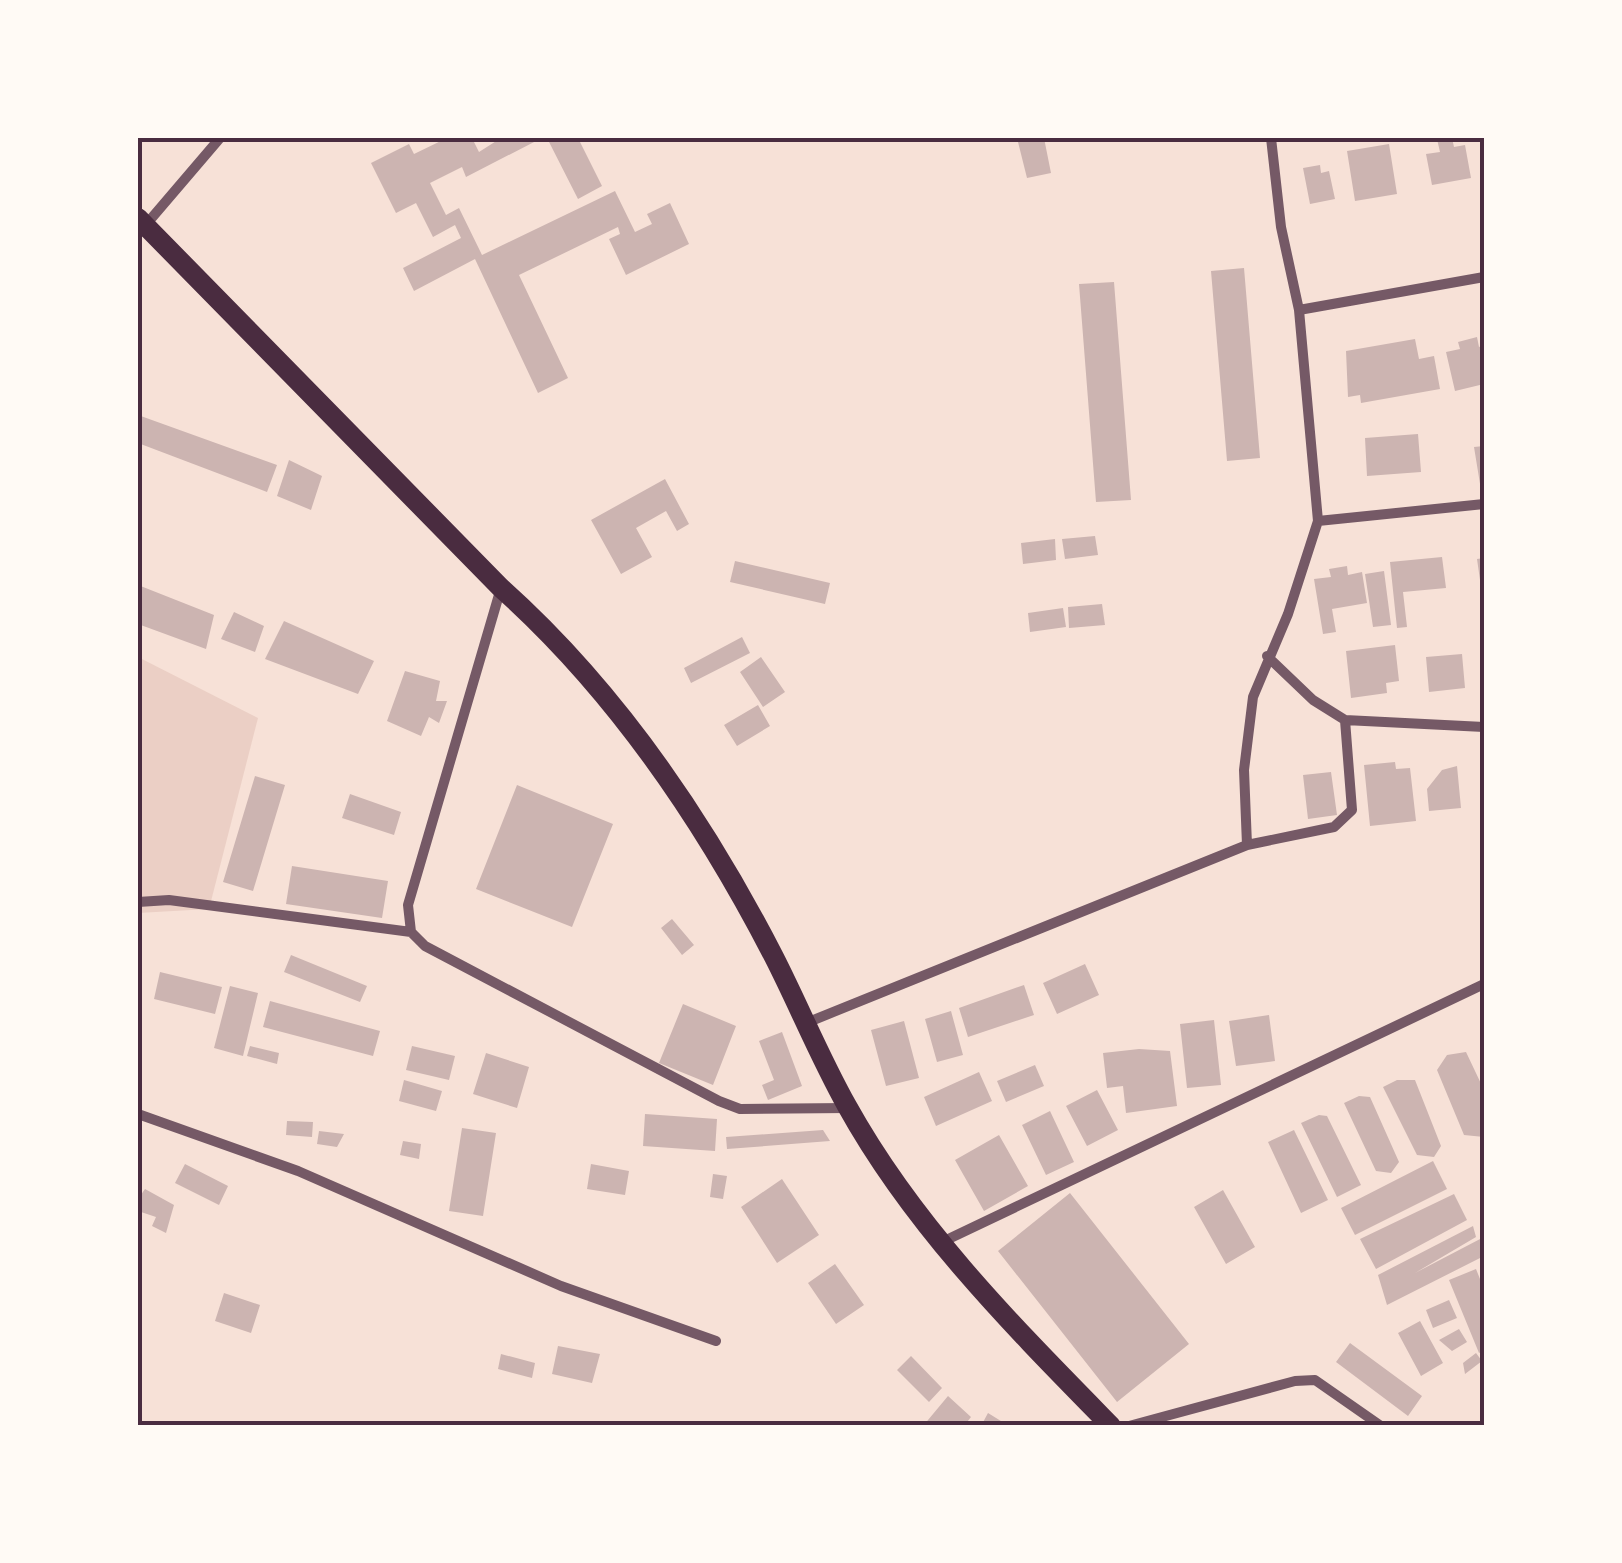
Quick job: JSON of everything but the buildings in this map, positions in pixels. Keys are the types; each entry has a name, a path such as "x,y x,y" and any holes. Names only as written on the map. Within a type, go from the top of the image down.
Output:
{"main road":[{"path":"140,226 501,588 557,638 678,794 772,954 848,1108 939,1243 1110,1426"}],"street":[{"path":"140,226 220,138"},
{"path":"1247,845 1244,770 1253,697 1288,614 1318,521 1299,310 1280,227 1271,138"},
{"path":"1299,310 1484,277"},
{"path":"1318,521 1484,504"},
{"path":"411,932 408,906 501,588"},
{"path":"1268,656 1313,700 1345,720 1484,727"},
{"path":"806,1023 1247,845 1334,827 1352,810 1345,720"},
{"path":"138,902 169,900 411,932 425,946 719,1101 740,1109 848,1108"},
{"path":"939,1243 1484,984"},
{"path":"138,1114 298,1171 561,1286 716,1341"},
{"path":"1129,1426 1296,1380 1314,1380 1382,1426"}],"shaded area":[{"path":"138,657 258,718 209,909 138,913"}]}
